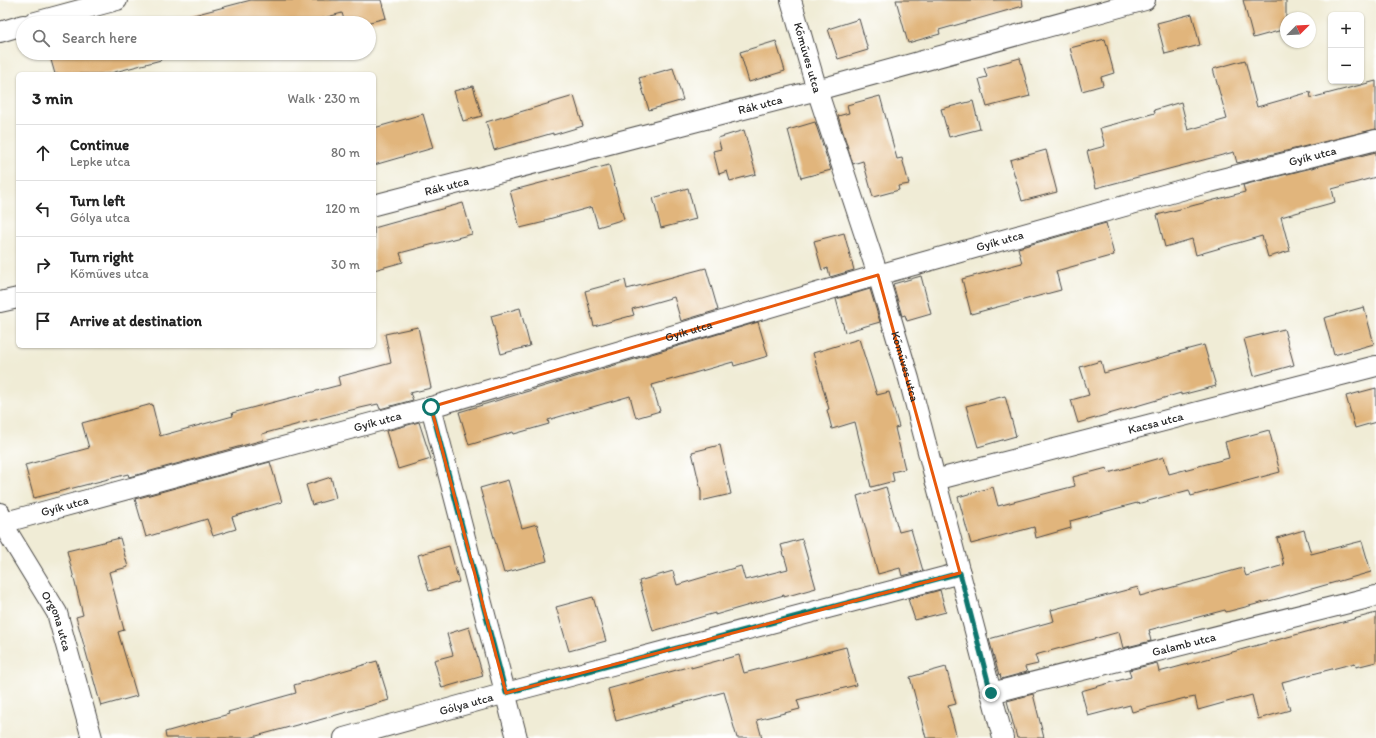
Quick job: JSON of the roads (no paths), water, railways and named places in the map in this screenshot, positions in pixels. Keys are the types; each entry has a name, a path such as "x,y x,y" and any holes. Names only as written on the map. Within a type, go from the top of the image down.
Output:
{"street":[{"path":"58,16 117,0"},
{"name":"Kőműves utca","path":"791,0 817,90 878,276 909,379 1003,738"},
{"name":"Rák utca","path":"376,204 817,90 1146,0"},
{"path":"0,32 16,27"},
{"name":"Gyík utca","path":"1,518 431,407 878,276 1210,182 1376,140"},
{"path":"0,302 16,298"},
{"name":"Kacsa utca","path":"935,480 1376,366"},
{"path":"431,407 517,738"},
{"name":"Orgona utca","path":"1,518 57,613 92,738"},
{"name":"Gólya utca","path":"344,738 506,693 960,573"},
{"name":"Galamb utca","path":"991,693 1376,596"}]}
